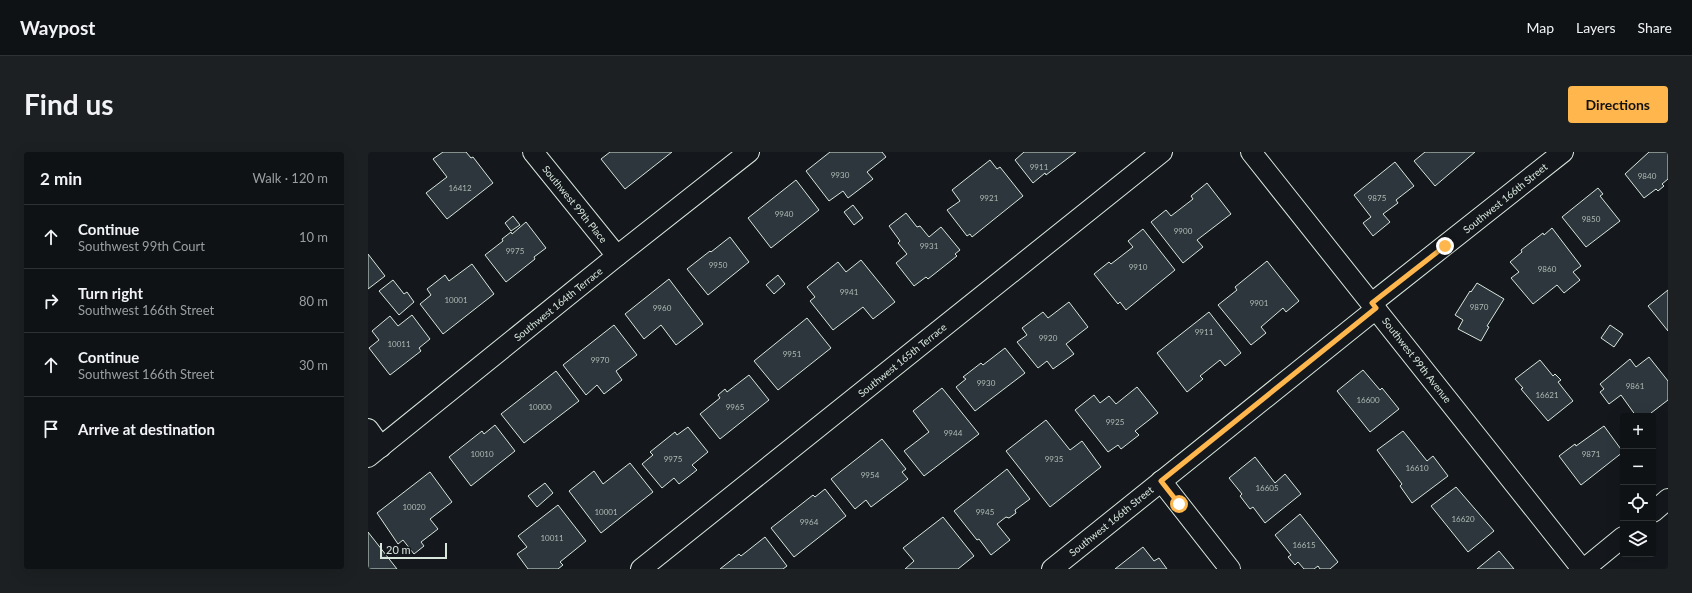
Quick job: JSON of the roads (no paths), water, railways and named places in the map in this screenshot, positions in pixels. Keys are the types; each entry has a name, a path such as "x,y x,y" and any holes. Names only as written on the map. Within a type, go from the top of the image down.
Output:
{"street":[{"name":"Southwest 99th Place","path":"533,152 617,256"},
{"name":"Southwest 164th Terrace","path":"375,452 617,256 749,152"},
{"name":"Southwest 165th Terrace","path":"641,569 1162,152"},
{"name":"Southwest 99th Avenue","path":"1251,152 1583,569"},
{"name":"Southwest 166th Street","path":"1052,569 1562,152"},
{"path":"368,429 375,452"},
{"path":"1161,481 1230,569"},
{"path":"1656,509 1668,499"},
{"path":"1583,569 1620,539"}]}
